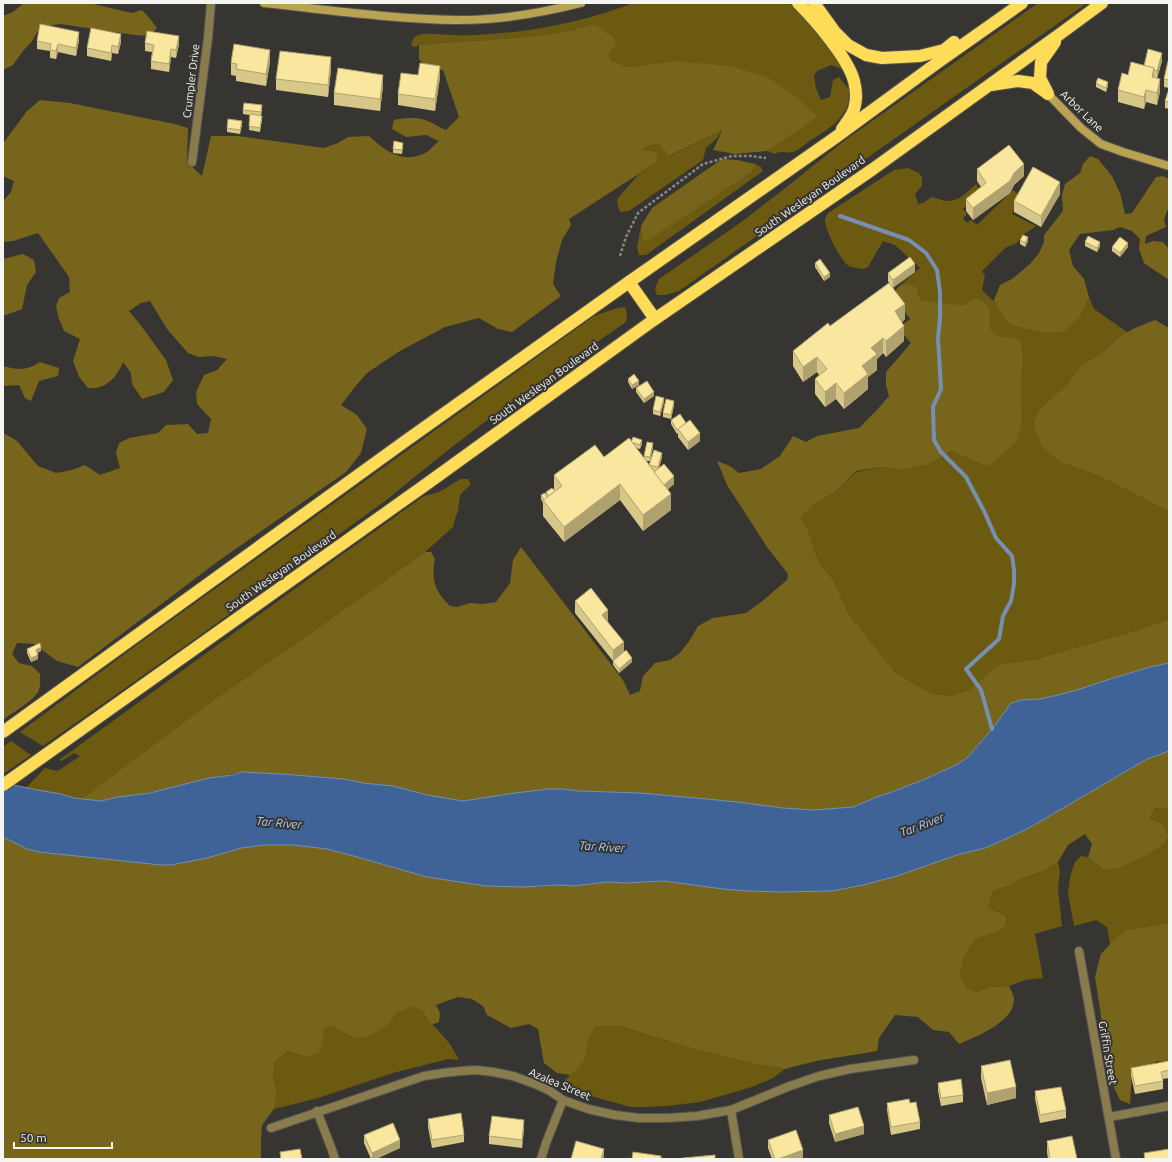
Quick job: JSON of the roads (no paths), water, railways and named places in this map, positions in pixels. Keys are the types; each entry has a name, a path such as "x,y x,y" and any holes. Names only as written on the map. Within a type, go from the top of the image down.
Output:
{"highway":[{"path":"798,3 813,19 839,52 854,80 856,95 855,107 850,119 836,137"},
{"path":"814,3 835,32 848,45 866,55 882,58 920,56 944,50 1008,3"},
{"path":"6,730 404,442 836,137 936,63 1022,3"},
{"name":"South Wesleyan Boulevard","path":"3,784 428,483 655,319 873,169 1102,3"},
{"path":"1048,94 1040,78 1041,62 1060,34"},
{"path":"988,86 1018,80 1033,83 1048,94"},
{"path":"630,282 655,319"}],"main road":[{"path":"264,3 375,16 459,20 499,18 536,13 581,3"},
{"name":"Arbor Lane","path":"1048,94 1081,128 1101,144 1169,166"}],"street":[{"name":"Crumpler Drive","path":"192,162 208,38 210,3"},
{"name":"Griffin Street","path":"1079,951 1116,1159"},
{"name":"Azalea Street","path":"271,1128 317,1111 424,1076 443,1072 469,1070 493,1072 513,1076 550,1091 563,1100 588,1109 615,1115 639,1118 668,1118 697,1116 731,1110 819,1076 914,1060"},
{"path":"541,1159 563,1100"},
{"path":"1109,1117 1169,1106"},
{"path":"731,1110 739,1159"},
{"path":"317,1111 335,1159"}],"water":[{"name":"Tar River","path":"1169,663 1169,751 1147,759 1029,828 985,848 957,855 897,876 832,891 748,891 664,881 625,883 607,882 574,886 486,886 427,877 327,849 293,845 264,845 241,848 207,858 171,865 161,865 39,852 27,849 3,837 3,781 13,785 61,794 74,798 101,801 118,797 150,793 209,778 233,775 241,772 344,779 363,783 393,786 427,795 463,801 548,789 563,789 640,793 814,810 853,807 923,780 956,765 967,758 994,727 1011,703 1021,700 1040,699 1058,695 1150,667"}],"waterway":[{"path":"840,216 909,240 926,253 937,270 940,292 938,338 941,389 933,407 934,440 941,452 966,477 996,538 1012,556 1014,570 1014,584 1011,601 1003,616 999,639 966,669 981,690 992,729"}]}
